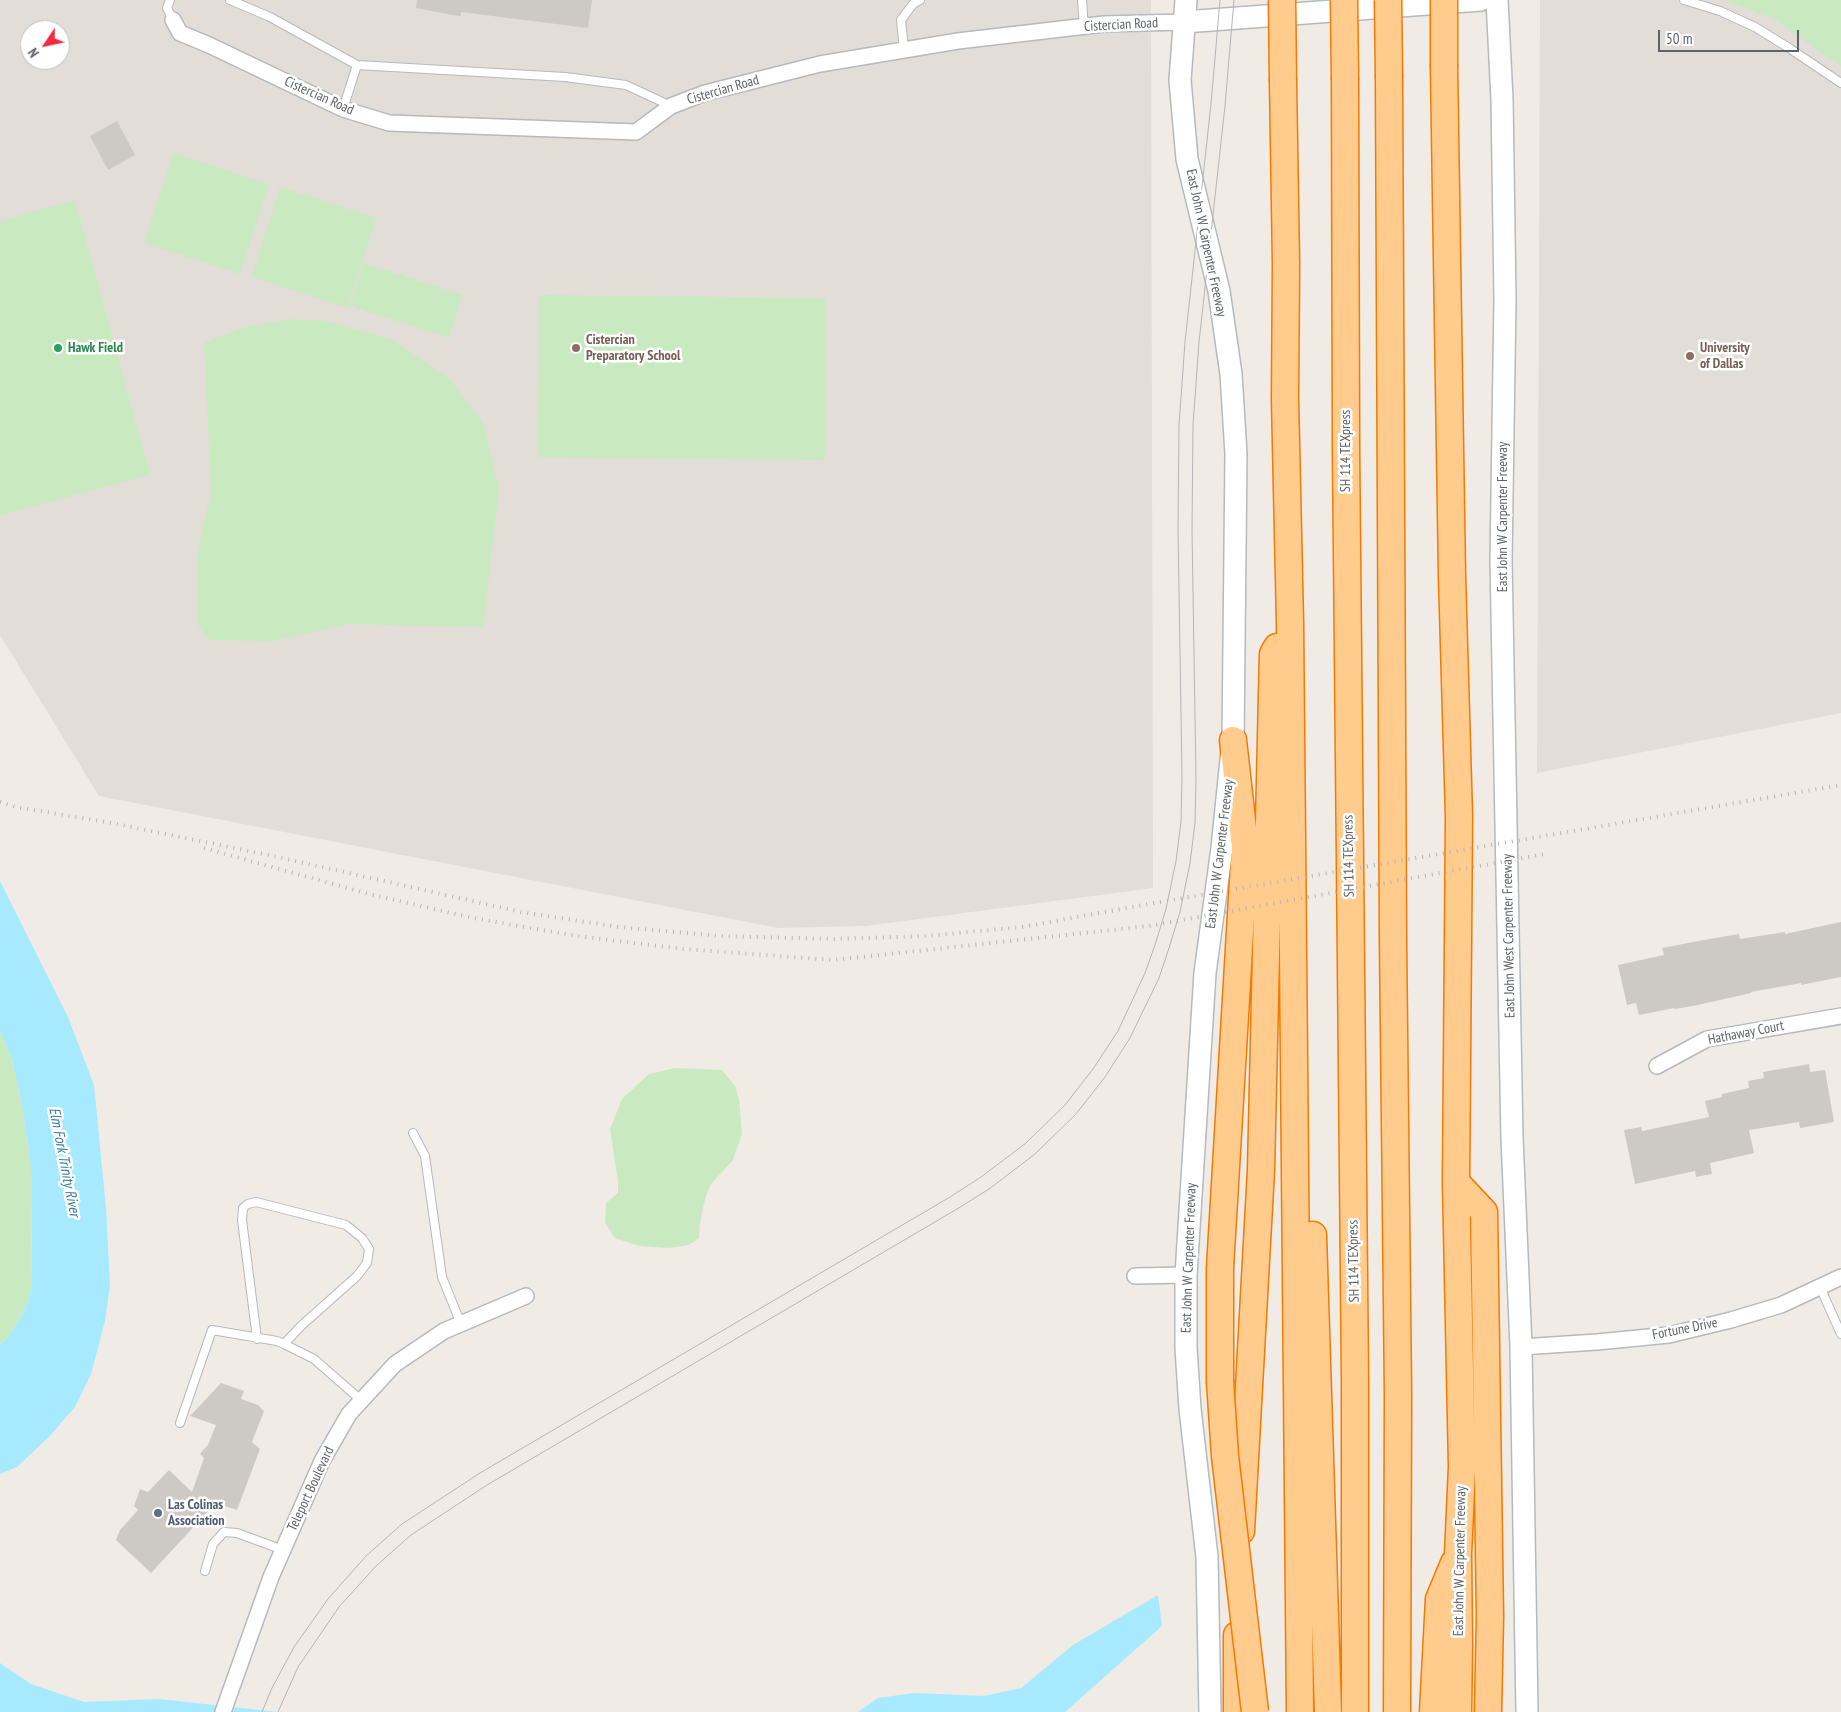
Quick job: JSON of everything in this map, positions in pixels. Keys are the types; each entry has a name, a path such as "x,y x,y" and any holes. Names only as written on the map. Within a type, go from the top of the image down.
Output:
{"highway":[{"path":"1282,0 1300,1712"},
{"name":"SH 114 TEXpress","path":"1344,0 1346,448 1355,1380 1355,1712"},
{"path":"1388,0 1393,939 1398,1394 1397,1712"},
{"name":"East John W Carpenter Freeway","path":"1444,0 1452,576 1459,817 1456,1182 1462,1467 1458,1554 1458,1712"},
{"path":"1237,1712 1237,1607 1260,1170 1273,654 1290,623"},
{"path":"1233,740 1245,847 1220,1268 1220,1381 1225,1456 1255,1712"},
{"path":"1292,858 1303,907 1328,1712"},
{"path":"1456,1182 1484,1212 1490,1617 1488,1712"},
{"path":"1433,1712 1439,1599 1458,1554"}],"main road":[{"name":"East John W Carpenter Freeway","path":"1186,0 1180,80 1187,159 1219,291 1231,374 1236,454 1233,740 1222,848 1205,973 1186,1275 1186,1348 1190,1410 1207,1557 1210,1712"},
{"path":"1184,22 1481,0"},
{"name":"East John W Carpenter Freeway","path":"1497,0 1502,99 1505,298 1501,561 1505,734"},
{"name":"East John West Carpenter Freeway","path":"1505,734 1512,1138 1521,1347"},
{"path":"1521,1347 1527,1712"}],"street":[{"name":"Cistercian Road","path":"173,20 180,33 343,109 389,123 636,132 671,106 705,93 820,64 958,41 1104,24 1184,22"},
{"name":"Hathaway Court","path":"1657,1066 1707,1039 1841,1016"},
{"path":"1135,1276 1186,1275"},
{"name":"Fortune Drive","path":"1521,1347 1669,1335 1731,1320 1781,1305 1841,1277"},
{"name":"Teleport Boulevard","path":"223,1712 271,1577 322,1461 350,1414 395,1364 444,1331 526,1296"}],"lane":[{"path":"170,0 167,8 173,20"},
{"path":"230,0 270,16 357,65 565,77 626,85 671,106"},
{"path":"904,50 901,20 913,4 920,0"},
{"path":"1082,0 1084,27"},
{"path":"1684,0 1720,11 1755,27 1841,83"},
{"path":"343,109 357,65"},
{"path":"414,1132 425,1156 442,1277 461,1324"},
{"path":"257,1339 242,1220 243,1208 248,1204 256,1202 346,1225 362,1238 369,1249 367,1263 357,1276 301,1326 284,1344"},
{"path":"1820,1287 1841,1334"},
{"path":"180,1423 212,1330 277,1341 284,1344 314,1359 362,1401"},
{"path":"205,1571 213,1544 224,1532 237,1533 283,1550"}],"shaded area":[{"name":"Cistercian Preparatory School","path":"0,0 1151,0 1153,888 866,926 778,928 99,796 0,635"},
{"name":"University of Dallas","path":"1540,0 1841,0 1841,713 1537,773"}],"green space":[{"path":"1725,0 1841,0 1841,67 1774,19"},
{"path":"173,153 269,184 240,274 144,243"},
{"path":"280,187 376,218 348,308 252,277"},
{"name":"Hawk Field","path":"75,200 150,475 0,515 0,221"},
{"path":"364,263 462,295 449,338 350,306"},
{"path":"539,295 825,298 825,460 538,457"},
{"path":"287,319 326,321 393,340 448,377 483,423 499,489 483,627 347,624 274,641 210,640 198,625 197,557 211,490 204,343 242,328"},
{"path":"0,1030 12,1060 23,1110 31,1169 32,1290 23,1314 9,1336 0,1344"},
{"path":"675,1068 722,1070 735,1086 739,1099 742,1134 733,1160 711,1184 705,1199 699,1238 689,1245 670,1248 639,1246 615,1238 605,1223 606,1203 618,1193 610,1129 622,1099 649,1074"}],"water":[{"name":"Elm Fork Trinity River","path":"0,881 68,1017 94,1085 106,1208 110,1285 105,1321 91,1374 75,1407 49,1437 17,1467 0,1474 0,1344 9,1336 23,1314 32,1290 31,1169 23,1110 12,1060 0,1030"},
{"path":"1158,1595 1162,1626 1065,1712 858,1712 878,1698 914,1693 984,1696 1021,1688 1073,1645"},
{"path":"0,1663 31,1684 84,1702 159,1699 278,1712 0,1712"}],"building":[{"path":"417,0 592,0 588,28 461,12 461,16 453,15 416,8"},
{"path":"117,121 135,155 108,170 90,136"},
{"path":"1841,922 1841,977 1751,992 1693,1006 1639,1015 1636,1003 1627,1005 1618,965 1664,955 1662,948 1698,941 1739,934 1740,939 1785,932 1785,934"},
{"path":"1809,1064 1810,1072 1825,1070 1834,1122 1800,1128 1799,1122 1749,1130 1754,1153 1710,1163 1712,1174 1696,1177 1695,1171 1635,1184 1624,1130 1641,1127 1642,1131 1709,1117 1705,1101 1722,1097 1722,1094 1749,1088 1748,1081 1764,1078 1763,1072"},
{"path":"221,1383 244,1391 241,1399 258,1405 264,1411 252,1442 260,1449 237,1510 216,1503 151,1573 116,1540 120,1530 138,1510 134,1506 140,1489 148,1492 169,1470 192,1492 204,1458 200,1454 208,1445 216,1425 190,1416"}],"tram line":[{"path":"262,1712 272,1688 294,1647 328,1599 366,1556 402,1524 480,1473 981,1177 1026,1143 1065,1105 1093,1069 1118,1031 1145,973 1166,909 1176,861 1181,821 1178,529 1179,425 1185,342 1211,104 1220,0"},
{"path":"278,1712 298,1667 339,1607 376,1566 411,1535 487,1485 989,1189 1035,1154 1076,1114 1105,1077 1130,1038 1159,978 1180,912 1190,863 1195,823 1192,530 1193,425 1199,342 1225,106 1234,0"}],"railway":[{"path":"0,802 16,807 112,823 273,856 521,912 619,927 719,936 834,939 926,936 1022,927 1841,785"},
{"path":"204,848 369,894 473,918 577,936 683,949 833,960 1149,926 1545,854"}],"place":[{"name":"Hawk Field","path":"58,348"},
{"name":"Cistercian Preparatory School","path":"576,348"},
{"name":"University of Dallas","path":"1690,356"},
{"name":"Las Colinas Association","path":"158,1513"}]}
